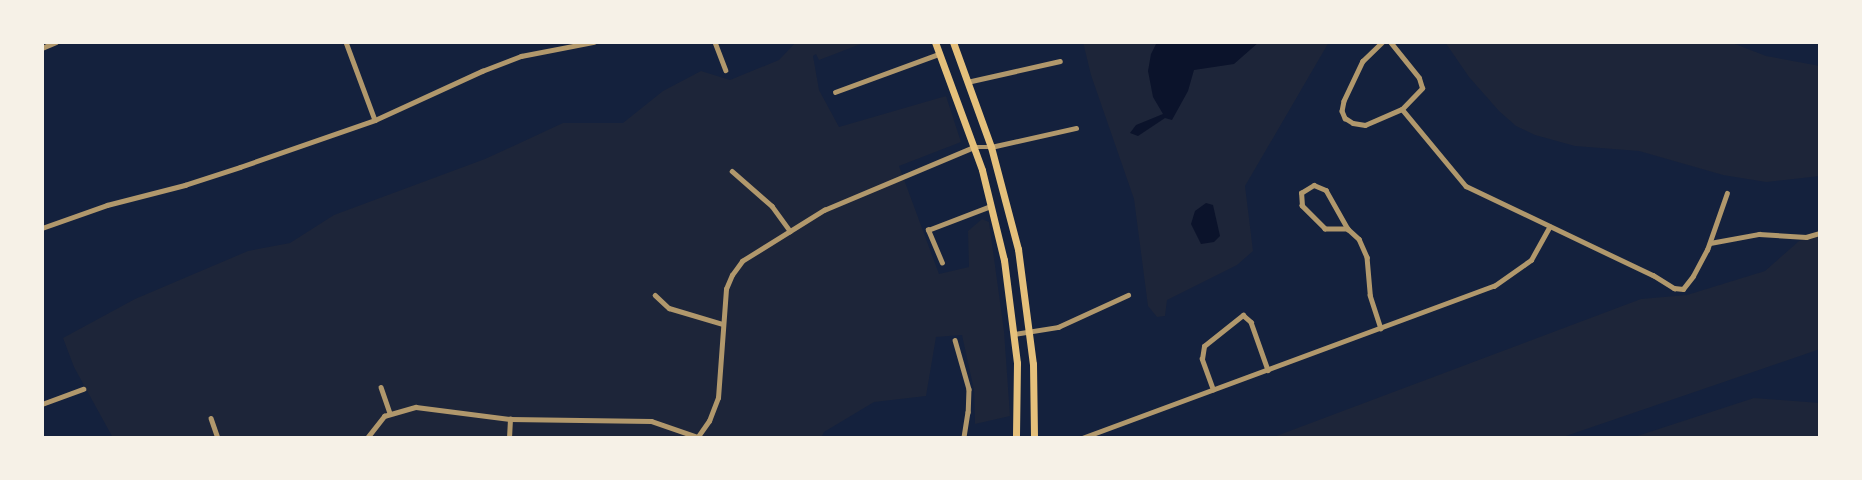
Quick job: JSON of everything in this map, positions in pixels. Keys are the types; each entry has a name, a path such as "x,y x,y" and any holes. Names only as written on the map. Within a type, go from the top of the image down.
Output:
{"main road":[{"path":"935,42 974,147 991,206 1006,275 1014,334 1016,438"},
{"path":"953,42 991,147 1014,229 1031,333 1034,438"}],"street":[{"path":"42,48 56,42"},
{"path":"346,42 375,120"},
{"path":"42,228 107,204 185,185 375,120 521,56 594,42"},
{"path":"715,42 726,70"},
{"path":"1383,42 1363,61 1344,101 1342,111 1345,118 1365,125 1402,109 1422,88 1419,78 1390,42"},
{"path":"835,92 939,54"},
{"path":"968,82 1060,62"},
{"path":"1402,109 1466,186 1653,275 1674,288 1683,289 1710,243 1726,193"},
{"path":"367,438 376,423 390,413 404,408 429,408 510,419 651,421 697,437 709,422 718,398 726,289 736,268 750,255 854,195 974,147 991,147 1076,128"},
{"path":"732,171 772,206 790,231"},
{"path":"1348,229 1325,229 1302,206 1301,194 1314,185 1326,189 1348,229 1359,239 1367,257 1370,296 1382,328"},
{"path":"942,263 928,230 991,206"},
{"path":"1082,438 1382,328 1508,278 1531,260 1550,227"},
{"path":"1710,243 1760,234 1806,237 1820,233"},
{"path":"655,295 669,308 723,324"},
{"path":"1014,334 1058,327 1128,295"},
{"path":"1213,390 1202,359 1204,346 1243,315 1247,316 1251,322 1268,370"},
{"path":"956,340 969,389 964,438"},
{"path":"381,387 390,413"},
{"path":"42,404 83,389"},
{"path":"211,418 218,438"},
{"path":"509,438 510,419"}],"shaded area":[{"path":"796,42 866,42 819,60 816,54 813,56 819,90 839,127 946,96 961,142 899,166 939,274 969,267 968,231 982,219 989,222 1004,331 1010,416 975,424 974,390 962,335 936,337 926,396 874,402 824,432 821,438 113,438 74,367 63,338 135,299 248,251 290,243 334,215 485,159 563,123 623,123 663,91 701,71 730,80 779,60"},
{"path":"1083,42 1329,42 1245,186 1253,251 1237,265 1167,300 1165,316 1157,317 1148,306 1134,199 1091,75"},
{"path":"1157,42 1259,42 1234,64 1194,70 1188,91 1172,120 1165,118 1138,136 1130,133 1136,125 1163,114 1153,97 1148,71 1151,54"},
{"path":"1445,42 1730,42 1766,56 1820,66 1820,176 1766,182 1723,175 1639,151 1575,146 1535,135 1516,126 1499,111 1469,77"},
{"path":"1206,203 1213,205 1220,236 1214,242 1201,244 1191,224 1195,211"},
{"path":"1820,236 1820,349 1560,438 1271,438 1641,299 1687,295 1765,271 1799,241"},
{"path":"1754,398 1820,403 1820,438 1631,438"}]}
